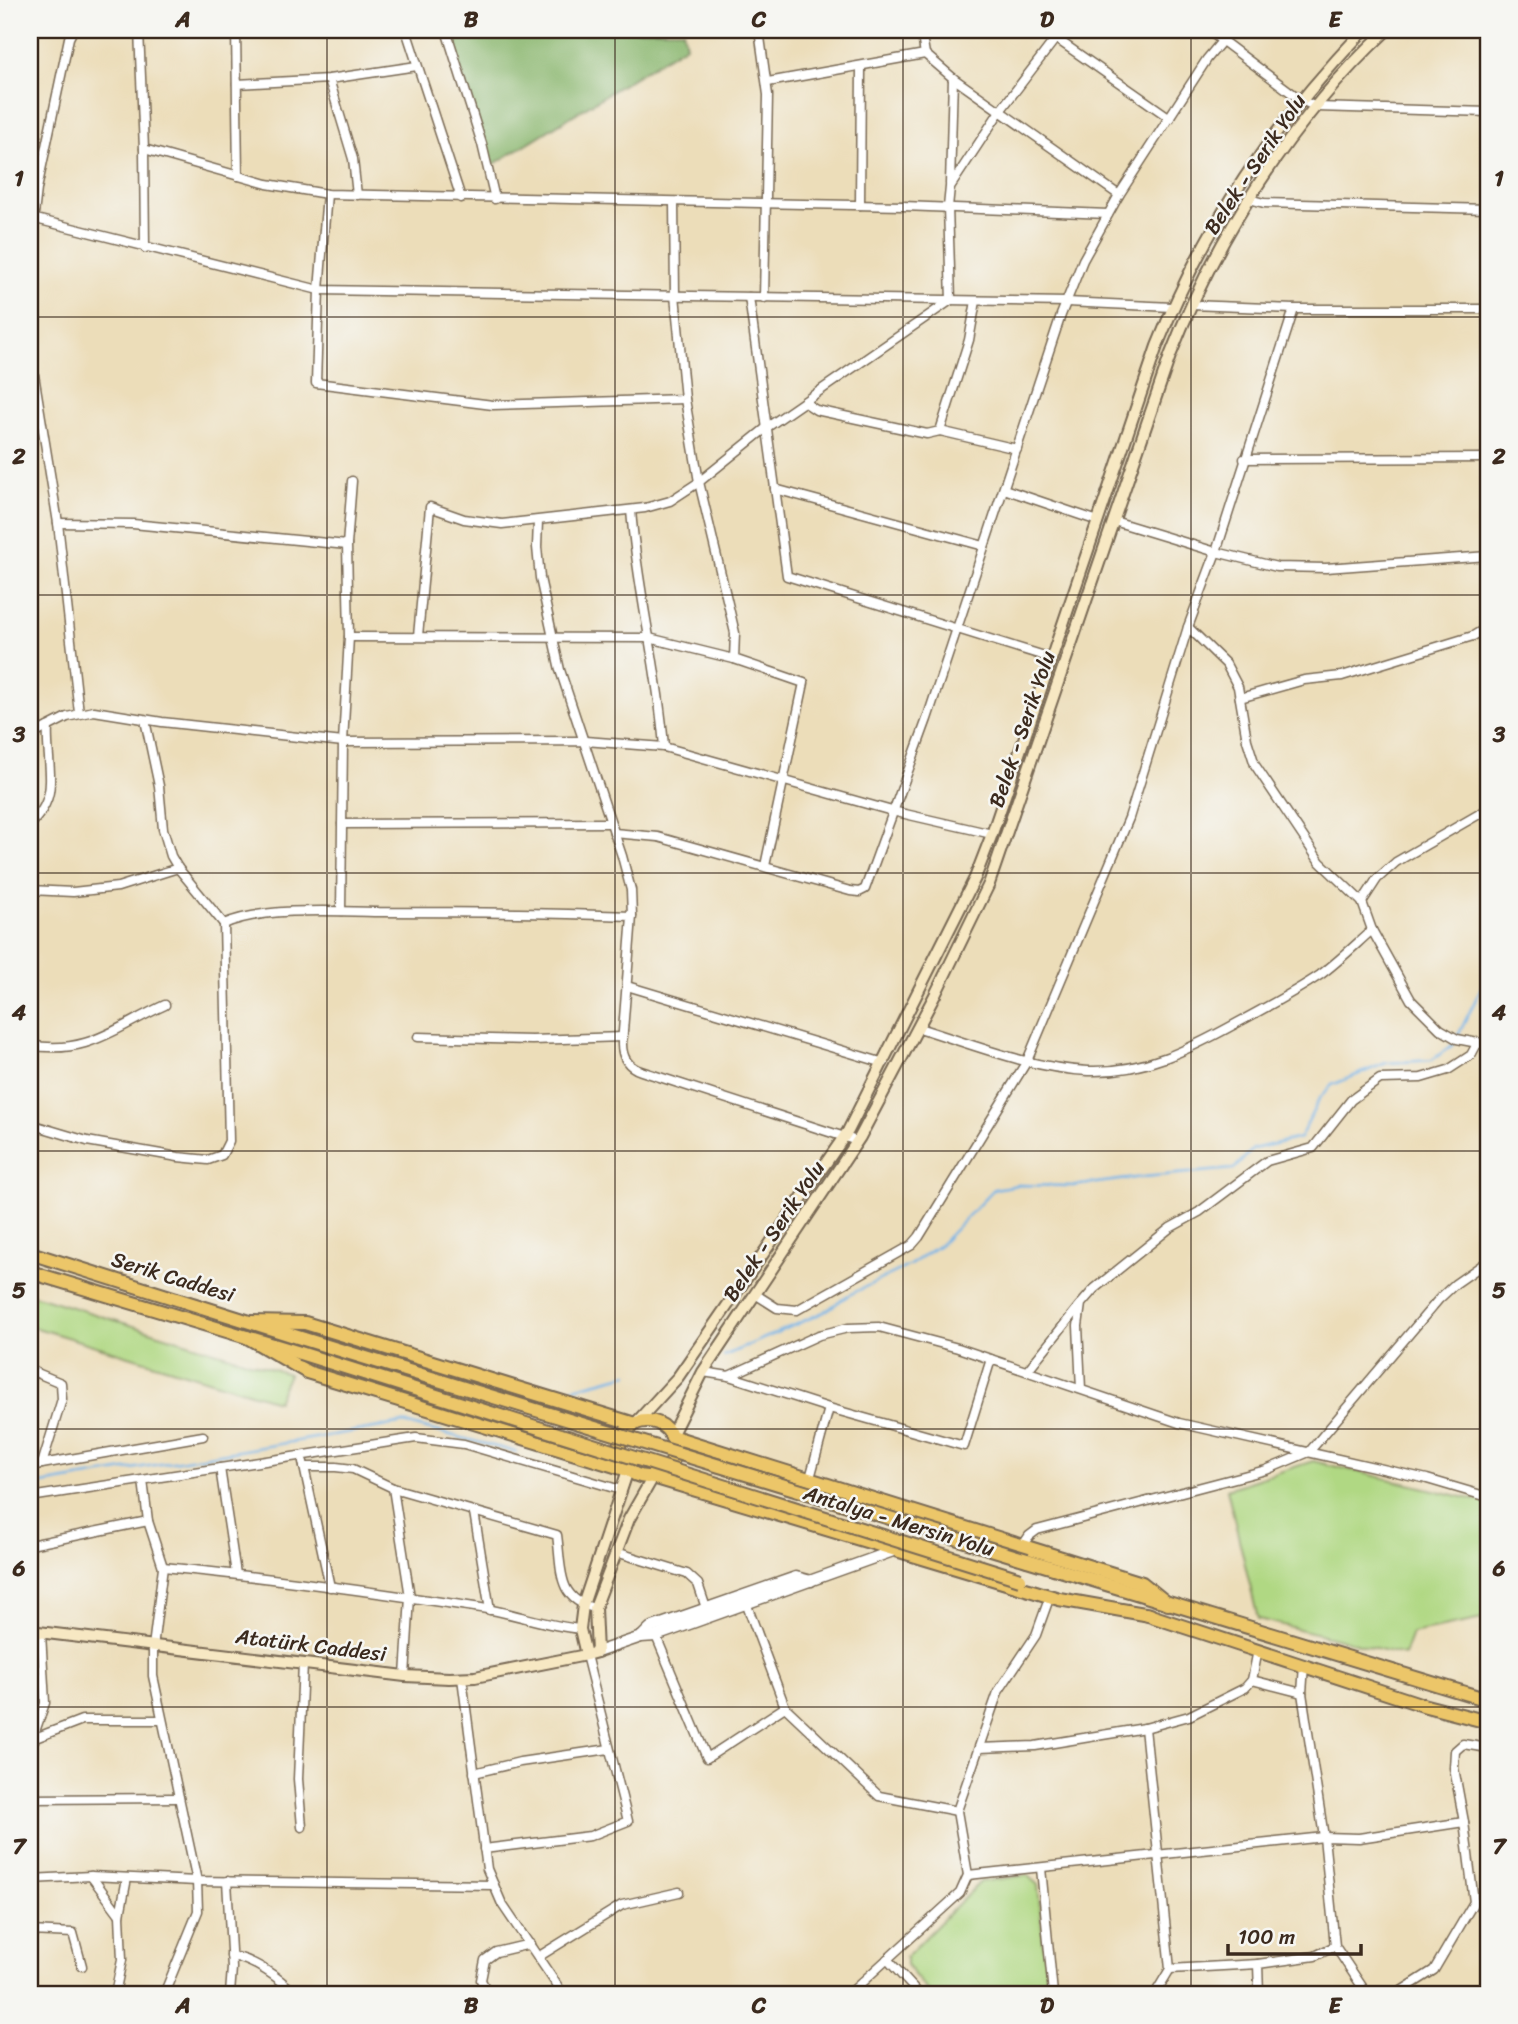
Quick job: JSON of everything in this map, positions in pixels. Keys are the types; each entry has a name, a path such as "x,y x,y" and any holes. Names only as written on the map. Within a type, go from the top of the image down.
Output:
{"highway":[{"name":"Serik Caddesi","path":"30,1253 304,1339"},
{"name":"Serik Caddesi","path":"30,1272 300,1353"},
{"path":"251,1322 306,1323 635,1424 651,1422 666,1429 674,1444 673,1461 668,1468 653,1477"},
{"path":"247,1337 307,1372 644,1477 653,1477 1050,1596 1150,1615"},
{"name":"Antalya - Mersin Yolu","path":"304,1339 1488,1700"},
{"name":"Antalya - Mersin Yolu","path":"300,1353 1020,1579 1150,1615 1426,1706 1488,1722"},
{"path":"628,1470 621,1459 619,1446 624,1433 635,1424"},
{"path":"671,1436 1143,1583 1168,1604"}],"main road":[{"name":"Belek - Serik Yolu","path":"635,1424 678,1377 844,1137 884,1063 975,878 992,834 1157,346 1190,267 1225,206 1269,142 1301,100 1364,30"},
{"name":"Belek - Serik Yolu","path":"671,1436 703,1372 857,1141 919,1028 989,884 1170,356 1191,305 1249,199 1316,107 1387,30"},
{"path":"592,1654 580,1629 583,1605 628,1470"},
{"path":"592,1654 595,1608 629,1519 653,1477"},
{"name":"Atatürk Caddesi","path":"35,1632 405,1676 462,1678 592,1654"}],"street":[{"path":"30,248 33,218 62,71 73,30"},
{"path":"139,30 145,247"},
{"path":"236,30 238,176"},
{"path":"406,30 461,198"},
{"path":"446,30 482,144 495,199"},
{"path":"759,30 768,82 764,298"},
{"path":"921,30 925,54 953,78 1119,195"},
{"path":"1044,30 1170,118"},
{"path":"950,187 1000,111 1062,30"},
{"path":"1208,30 1301,100 1316,107 1488,112"},
{"path":"614,833 658,837 850,891 859,892 865,889 927,719 1083,260 1119,195 1207,59 1222,41"},
{"path":"768,82 925,54"},
{"path":"237,84 328,79 417,66"},
{"path":"860,205 861,67"},
{"path":"951,300 948,207 953,78"},
{"path":"328,79 353,159 357,195"},
{"path":"144,149 289,190 327,194 948,207 1108,214"},
{"path":"327,194 319,290 316,383 493,405 685,399"},
{"path":"1249,199 1264,203 1488,209"},
{"path":"674,202 675,295 685,399 699,482 735,633 734,659"},
{"path":"33,218 319,290 976,300 1172,307"},
{"path":"1488,287 1488,299"},
{"path":"749,297 787,576 1051,658"},
{"path":"418,636 430,507 464,519 489,523 538,521 631,510 670,501 699,482 766,428 951,300"},
{"path":"940,431 969,340 976,300"},
{"path":"1191,305 1294,309 1488,309"},
{"path":"755,1294 777,1308 797,1310 912,1245 1027,1061 1129,818 1188,627 1216,552 1294,309"},
{"path":"30,351 58,523 79,713"},
{"path":"804,402 812,409 927,434 940,431 1017,449"},
{"path":"1244,459 1488,458"},
{"path":"341,911 343,742 349,637 347,545 352,481"},
{"path":"775,489 984,546"},
{"path":"1004,489 1098,521"},
{"path":"631,510 638,573 661,703 664,747"},
{"path":"538,521 538,563 560,670 631,890 624,1057 635,1069 857,1141"},
{"path":"1114,522 1260,564 1303,569 1488,556"},
{"path":"58,523 134,524 347,545"},
{"path":"1188,627 1226,664 1240,698 1251,755 1263,778 1320,862 1362,902 1371,930 1411,1000 1440,1029 1457,1039 1488,1045 1488,1037"},
{"path":"1240,698 1304,680 1342,676 1473,636 1488,627"},
{"path":"349,637 649,638 734,659 804,683 765,866"},
{"path":"30,736 79,713 94,712 343,742 585,741 664,747 892,811 992,834"},
{"path":"30,1124 86,1141 208,1160 222,1155 229,1141 224,924 171,856 163,829 159,786 145,720"},
{"path":"30,826 43,808 49,793 46,746 48,727"},
{"path":"1362,902 1377,879 1396,862 1488,809"},
{"path":"342,824 610,823"},
{"path":"30,890 73,891 118,887 178,868"},
{"path":"224,924 257,915 341,911 632,916"},
{"path":"919,1028 1027,1061 1065,1069 1113,1070 1157,1062 1186,1051 1287,996 1321,974 1371,930"},
{"path":"626,986 884,1063"},
{"path":"30,1045 57,1049 82,1045 104,1037 165,1005"},
{"path":"418,1037 531,1040 623,1037"},
{"path":"1027,1371 1094,1289 1124,1263 1267,1161 1313,1148 1352,1100 1380,1079 1420,1078 1448,1070 1471,1055 1478,1041"},
{"path":"1488,1183 1488,1193"},
{"path":"1023,1545 1028,1536 1037,1530 1266,1470 1309,1452 1439,1299 1488,1261"},
{"path":"1081,1304 1078,1326 1081,1390"},
{"path":"729,1376 819,1335 856,1327 897,1331 991,1359 1179,1423 1427,1479 1488,1497"},
{"path":"703,1372 729,1376 829,1408 964,1446 991,1359"},
{"path":"30,1370 61,1382 62,1399 43,1464"},
{"path":"810,1478 829,1408"},
{"path":"30,1466 203,1436"},
{"path":"30,1497 416,1438 449,1440 621,1490"},
{"path":"301,1456 330,1587"},
{"path":"304,1467 336,1466 353,1469 393,1488 557,1535 566,1589 572,1599 595,1608"},
{"path":"220,1468 236,1574"},
{"path":"142,1480 148,1521 163,1567 153,1647 153,1676 197,1881 198,1911 164,1994"},
{"path":"393,1488 410,1597 405,1676"},
{"path":"474,1512 490,1610"},
{"path":"30,1545 148,1521"},
{"name":"Atatürk Caddesi","path":"592,1654 641,1637 656,1636 744,1600 811,1581 896,1550"},
{"path":"616,1552 687,1574 698,1584 706,1608"},
{"path":"163,1567 410,1597 580,1629"},
{"path":"849,1994 960,1892 968,1875 957,1811 998,1692 1036,1636 1050,1596"},
{"path":"641,1637 649,1628 706,1608 744,1600 785,1707 879,1796 957,1811"},
{"path":"30,1760 31,1740 45,1703 35,1632"},
{"path":"656,1636 707,1758 785,1707"},
{"path":"979,1748 1035,1746 1144,1728 1189,1716 1245,1688 1252,1681 1258,1650"},
{"path":"484,1849 590,1836 628,1821 609,1749 592,1654"},
{"path":"302,1827 299,1779 303,1663"},
{"path":"1304,1665 1302,1693 1324,1837 1335,1945 1367,1994"},
{"path":"462,1678 487,1869 502,1903 563,1994"},
{"path":"1252,1681 1302,1693"},
{"path":"31,1740 82,1720 161,1720"},
{"path":"1144,1728 1170,1969 1155,1994"},
{"path":"1385,1994 1398,1993 1434,1970 1474,1902 1454,1768 1455,1751 1463,1744 1488,1748"},
{"path":"474,1773 520,1762 609,1749"},
{"path":"30,1799 179,1798"},
{"path":"968,1875 1324,1837 1359,1838 1464,1822"},
{"path":"1041,1868 1053,1994"},
{"path":"30,1879 91,1876 197,1881 494,1885"},
{"path":"91,1876 120,1915"},
{"path":"114,1994 122,1960 120,1915 128,1878"},
{"path":"227,1881 230,1994"},
{"path":"538,1957 622,1905 679,1892"},
{"path":"30,1931 73,1933 82,1966"},
{"path":"488,1994 481,1980 485,1960 496,1952 530,1944"},
{"path":"1170,1969 1258,1964 1315,1956 1335,1945"},
{"path":"231,1956 243,1958 295,1994"},
{"path":"887,1959 919,1994"},
{"path":"1258,1964 1259,1994"}],"green space":[{"path":"448,30 683,30 686,45 491,166"},
{"path":"30,1294 289,1374 277,1401 30,1326"},
{"path":"1313,1461 1488,1503 1488,1618 1412,1633 1404,1655 1258,1619 1227,1489"},
{"path":"1027,1875 1038,1885 1048,1994 930,1994 906,1965 906,1957 980,1882"}],"waterway":[{"path":"724,1356 824,1312 847,1296 910,1265 942,1243 994,1189 1018,1185 1073,1186 1234,1169 1253,1149 1300,1138 1319,1099 1332,1085 1386,1063 1432,1060 1454,1044 1488,974"},
{"path":"551,1394 628,1374"},
{"path":"30,1486 404,1423 516,1452"}]}
